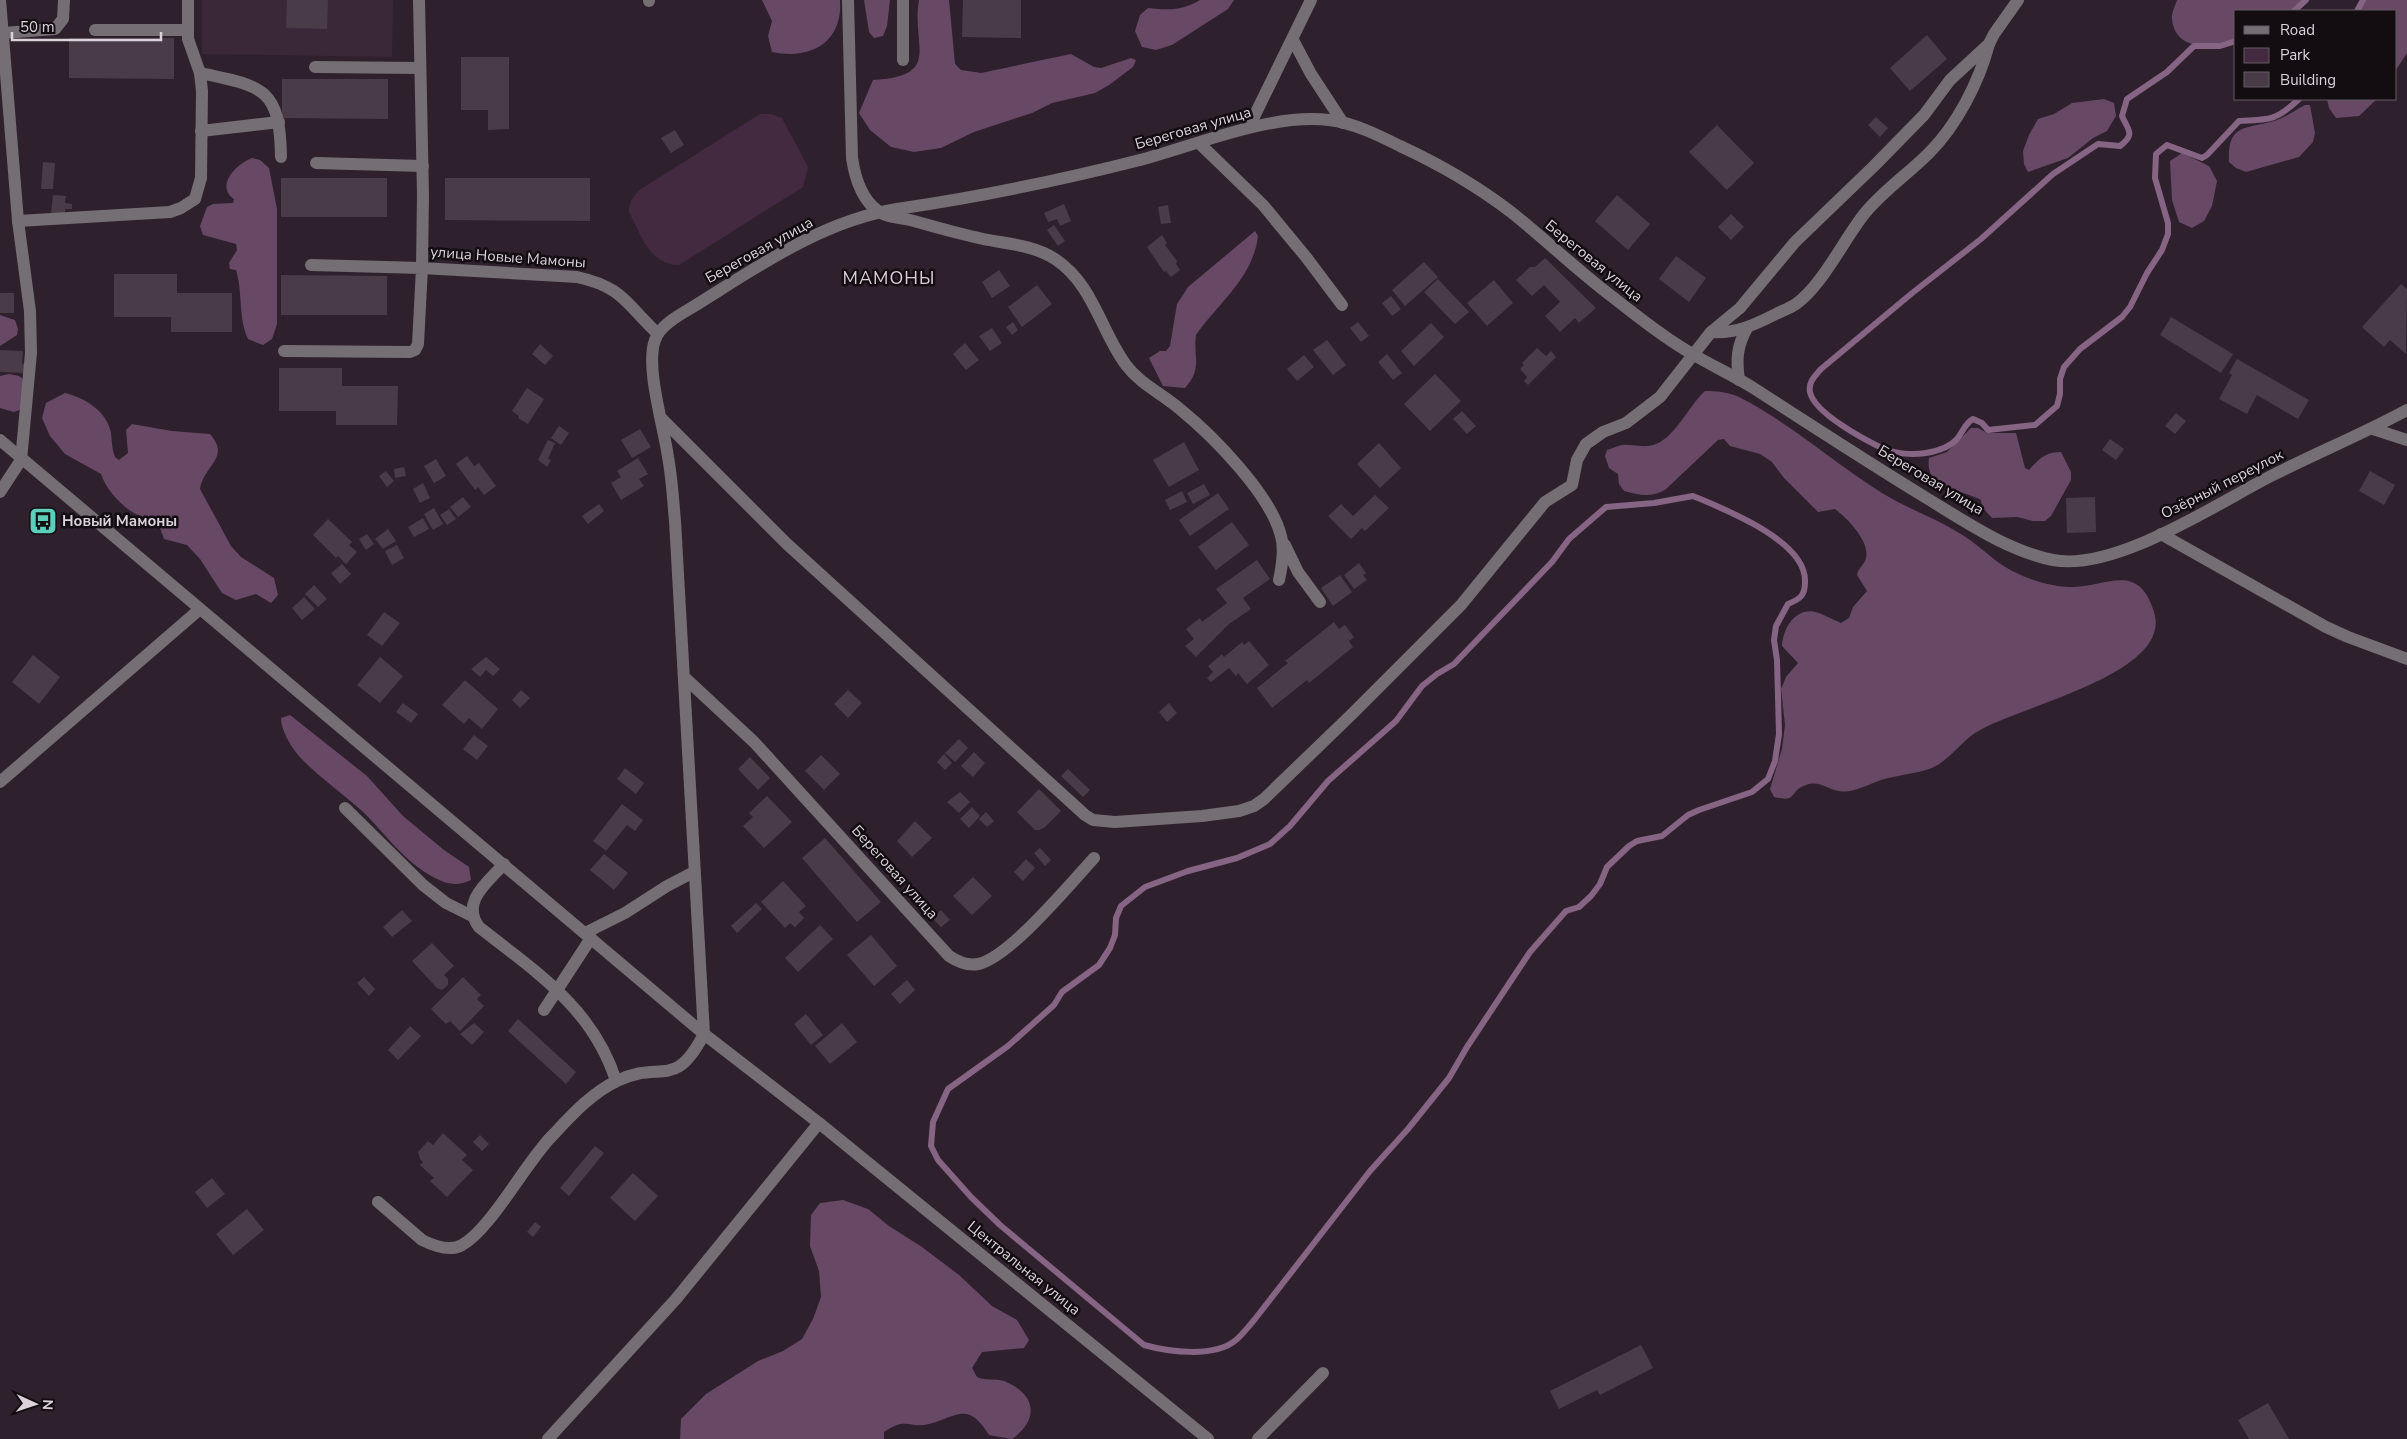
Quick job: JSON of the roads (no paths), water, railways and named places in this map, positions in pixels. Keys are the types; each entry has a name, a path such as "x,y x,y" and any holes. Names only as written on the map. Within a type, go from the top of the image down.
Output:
{"street":[{"path":"0,0 18,221 28,286 32,353 21,460 0,492"},
{"path":"2,38 55,29 63,19 64,0"},
{"path":"18,221 159,213 181,208 195,199 198,194 201,178 200,73 192,52 188,30 188,0"},
{"name":"улица Новые Мамоны","path":"419,0 423,166 422,268 577,277 597,281 621,295 657,333"},
{"path":"848,0 852,158 860,189 878,212 963,234 1033,248 1064,266 1090,297 1125,364 1148,387 1181,410 1240,468 1276,519 1283,550 1279,580"},
{"path":"903,0 903,60"},
{"path":"1249,127 1312,0"},
{"path":"1711,332 1726,334 1748,328 1796,304 1810,291 1865,213 1892,184 1931,151 1978,82 1989,44 2018,0"},
{"path":"95,30 188,30"},
{"path":"1292,40 1311,74 1343,123"},
{"path":"662,419 788,544 1085,815 1093,820 1116,822 1223,814 1254,806 1264,799 1351,715 1460,605 1545,502 1572,485 1577,460 1586,444 1599,435 1626,423 1643,412 1660,397 1711,332 1740,308 1795,242 1924,116 1950,80 1989,44"},
{"path":"315,67 420,68"},
{"path":"200,73 234,80 257,88 274,104 279,122 281,157"},
{"name":"Береговая улица","path":"657,333 672,320 793,246 823,232 878,212 1019,186 1133,162 1200,144 1249,127 1307,120 1331,120 1343,123 1409,150 1473,186 1511,213 1639,318 1692,354 1740,380 1924,496 1998,539 2025,552 2050,559 2083,561"},
{"path":"201,131 279,122"},
{"path":"1200,144 1263,205 1301,250 1342,305"},
{"path":"316,163 423,166"},
{"path":"284,351 403,352 415,350 419,337 422,268 311,265"},
{"path":"1740,380 1737,364 1738,345 1748,328"},
{"path":"378,1202 422,1240 440,1247 461,1246 484,1225 540,1148 587,1102 616,1081 640,1074 664,1072 680,1067 695,1052 704,1034 675,521 669,459 652,360 657,333"},
{"name":"Озёрный переулок","path":"2083,561 2101,558 2161,534 2275,474 2373,429 2407,410"},
{"path":"2373,429 2407,440"},
{"name":"Центральная улица","path":"0,440 21,460 704,1034 819,1123 1208,1439"},
{"path":"2161,534 2326,627 2407,659"},
{"path":"1281,536 1298,572 1320,602"},
{"path":"0,782 200,609"},
{"name":"Береговая улица","path":"684,677 754,742 949,956 958,962 977,964 998,955 1061,894 1094,858"},
{"path":"345,808 423,885 446,904 472,916"},
{"path":"504,864 476,896 472,905 472,916 479,927 557,989 588,1024 606,1055 616,1081"},
{"path":"544,1010 588,936 667,886 694,872"},
{"path":"548,1439 676,1299 819,1123"},
{"path":"1258,1439 1323,1373"}],"waterway":[{"path":"2295,10 2306,0"},
{"path":"2358,10 2363,0"},
{"path":"2234,42 2220,46 2194,46 2167,72 2127,99 2122,116 2129,132 2125,142 2120,146 2098,144 2053,174 1981,239 1821,369 1812,379 1810,385 1810,392 1814,400 1830,417 1841,425 1884,449 1905,454 1926,453 1947,447 1957,439 1966,425 1973,419 1982,423 1988,430 2035,425 2057,406 2060,394 2060,379 2064,367 2080,349 2122,317 2130,307 2147,273 2162,250 2168,234 2168,223 2155,178 2156,154 2167,145 2202,158 2239,121 2272,118 2284,112 2298,100"},
{"path":"1693,496 1761,528 1779,540 1793,553 1802,567 1805,582 1803,594 1799,599 1788,604 1776,626 1774,640 1777,660 1779,734 1775,761 1768,779 1752,792 1688,815 1662,836 1637,841 1607,867 1600,884 1591,896 1579,907 1566,911 1530,952 1467,1047 1449,1078 1408,1129 1370,1171 1239,1338 1227,1346 1192,1352 1166,1350 1144,1345 1000,1225 971,1197 938,1160 931,1146 933,1122 948,1089 1008,1046 1054,1005 1062,992 1099,965 1110,948 1115,935 1116,918 1121,906 1145,887 1188,871 1237,858 1270,844 1290,826 1328,781 1396,721 1422,686 1454,664 1552,562 1569,539 1606,507 1654,503 1693,496"}],"place":[{"name":"Новый Мамоны","path":"43,521"}],"district":[{"name":"МАМОНЫ","path":"889,278"}]}
